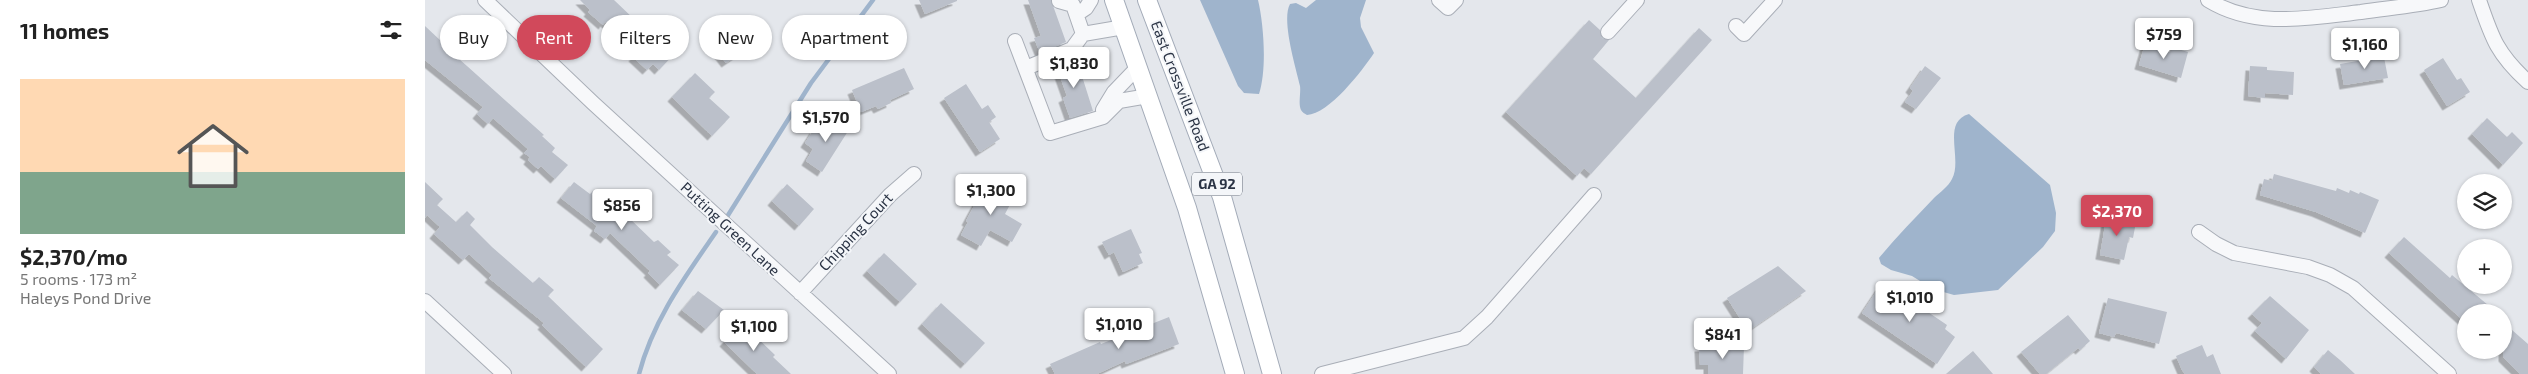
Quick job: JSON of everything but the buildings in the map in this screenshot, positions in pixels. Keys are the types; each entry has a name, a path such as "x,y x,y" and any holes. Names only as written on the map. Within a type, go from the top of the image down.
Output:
{"main road":[{"name":"GA 92","path":"1114,0 1187,208 1235,374"},
{"name":"East Crossville Road","path":"1147,0 1222,197 1272,374"}],"street":[{"name":"Putting Green Lane","path":"485,0 593,103 889,374"},
{"path":"1077,14 1086,8 1091,0"},
{"path":"1439,0 1448,8 1455,0"},
{"path":"1607,32 1637,0"},
{"path":"1736,26 1745,34 1775,0"},
{"path":"2208,0 2244,15 2279,20 2297,20 2441,0"},
{"path":"2479,0 2492,39 2500,53 2528,82"},
{"path":"1059,1 1073,5 1083,34"},
{"path":"1026,68 1072,50 1083,34 1124,27"},
{"path":"1015,41 1051,133 1086,124 1103,117 1119,101 1148,96"},
{"path":"1097,119 1114,92 1138,67"},
{"name":"Chipping Court","path":"800,293 890,195 914,174"},
{"path":"1322,374 1464,338 1487,317 1594,195"},
{"path":"2199,232 2216,244 2234,253 2308,267 2330,275 2353,288 2449,374"},
{"path":"425,301 504,374"}],"water":[{"path":"1200,0 1258,0 1264,47 1263,73 1259,94 1244,93 1238,86"},
{"path":"1316,0 1366,0 1360,18 1361,27 1374,53 1362,70 1335,100 1316,113 1307,115 1300,108 1300,86 1290,44 1287,21 1290,4 1296,3 1306,8"},
{"path":"1969,114 2050,185 2056,213 2055,231 2043,247 1998,290 1954,295 1933,289 1912,276 1891,270 1881,264 1879,258 1951,182 1955,171 1954,133 1956,125 1961,118"}],"waterway":[{"path":"725,220 811,83 873,0"},
{"path":"639,374 645,354 661,317 716,232"}]}
